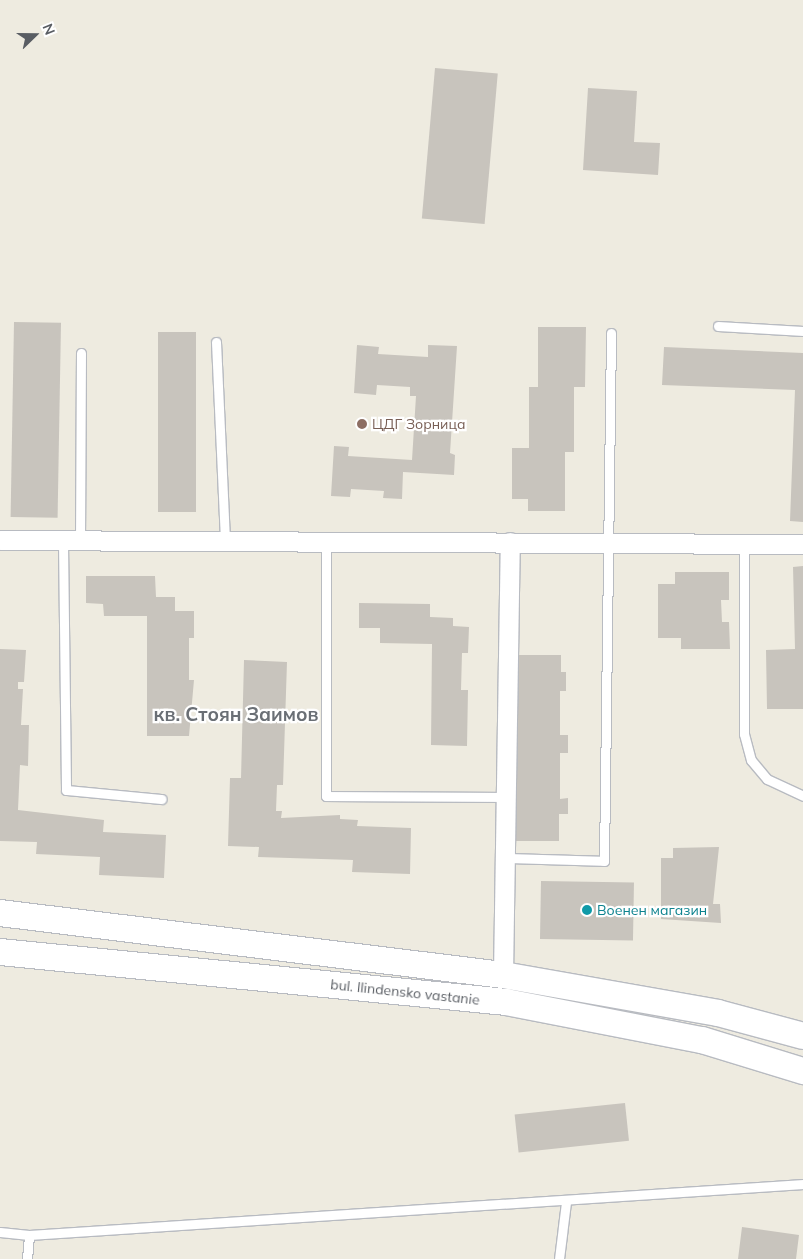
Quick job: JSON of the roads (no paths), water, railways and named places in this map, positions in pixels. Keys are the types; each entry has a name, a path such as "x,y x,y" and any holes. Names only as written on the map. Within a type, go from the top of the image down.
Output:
{"main road":[{"name":"bul. Ilindensko vastanie","path":"0,913 504,975 718,1013 803,1036"},
{"name":"bul. Ilindensko vastanie","path":"0,952 506,1002 702,1040 803,1071"}],"street":[{"path":"0,540 71,542 744,542 803,544"},
{"path":"504,975 504,858 510,542"}],"lane":[{"path":"718,326 803,331"},
{"path":"504,858 604,861 611,333"},
{"path":"216,342 225,542"},
{"path":"82,353 71,542 66,790 162,799"},
{"path":"326,542 326,796 506,797"},
{"path":"744,542 744,734 751,760 767,779 803,796"},
{"path":"0,1232 29,1235 566,1202 803,1184"},
{"path":"559,1259 566,1202"},
{"path":"27,1259 29,1235"}],"place":[{"name":"ЦДГ Зорница","path":"362,424"},
{"name":"Военен магазин","path":"587,910"}],"district":[{"name":"кв. Стоян Заимов","path":"236,715"}]}
